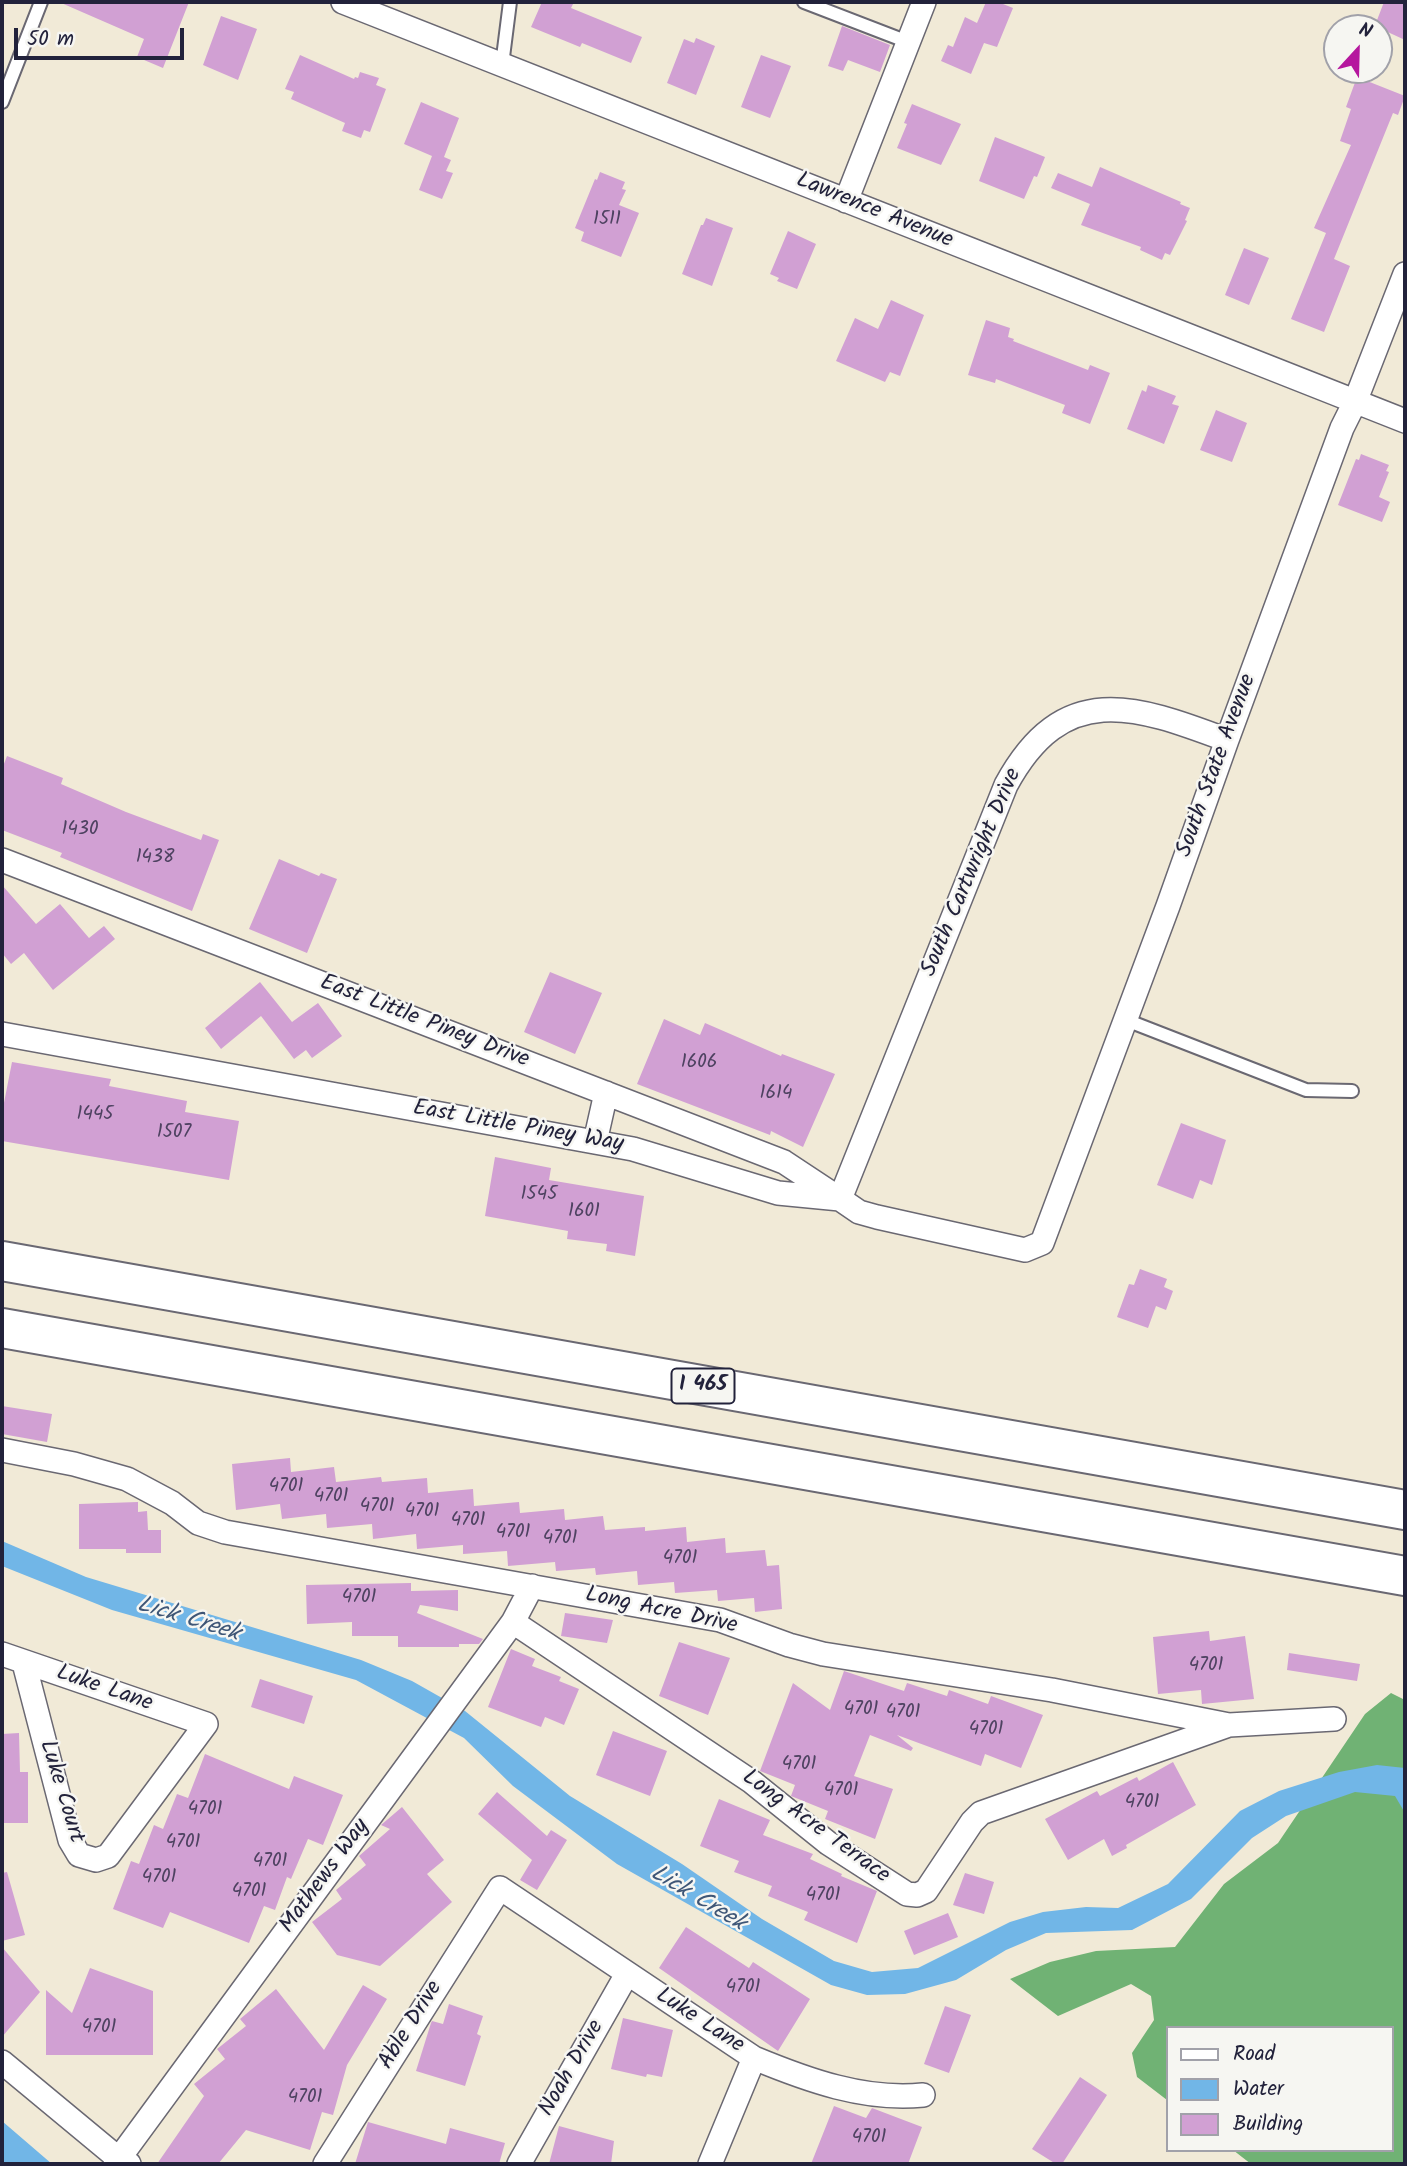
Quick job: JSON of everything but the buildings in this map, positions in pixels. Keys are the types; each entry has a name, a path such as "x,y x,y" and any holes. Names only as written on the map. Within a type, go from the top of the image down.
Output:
{"highway":[{"name":"I 465","path":"2,1261 1405,1510"},
{"path":"2,1328 1405,1576"}],"street":[{"path":"846,201 924,2"},
{"name":"Lawrence Avenue","path":"349,3 1405,421"},
{"name":"South State Avenue","path":"1025,1250 1042,1243 1048,1229 1342,428 1355,402 1405,274"},
{"name":"South Cartwright Drive","path":"840,1199 1006,785 1020,760 1041,737 1055,727 1084,713 1113,709 1166,717 1227,740"},
{"name":"East Little Piney Drive","path":"2,860 784,1162 840,1199"},
{"name":"East Little Piney Way","path":"2,1034 595,1142 664,1157 778,1193 840,1199 859,1212 877,1217 1025,1250"},
{"path":"595,1142 606,1093"},
{"name":"Long Acre Drive","path":"2,1450 74,1464 127,1479 155,1492 188,1517 214,1529 720,1620 789,1645 823,1654 1052,1690 1229,1725 1334,1719"},
{"name":"Mathews Way","path":"121,2163 513,1622 532,1586"},
{"name":"Long Acre Terrace","path":"513,1622 752,1782 828,1843 907,1894 926,1891 972,1822 981,1813 1229,1725"},
{"name":"Luke Lane","path":"2,1654 206,1724"},
{"name":"Luke Court","path":"24,1663 70,1840 75,1851 91,1859 108,1856 206,1724"},
{"name":"Luke Lane","path":"500,1888 754,2058 794,2075 836,2087 868,2093 923,2095"},
{"name":"Able Drive","path":"325,2164 500,1888"},
{"name":"Noah Drive","path":"519,2164 627,1974"},
{"path":"710,2164 754,2058"},
{"path":"2,2062 121,2163"}],"lane":[{"path":"2,102 41,2"},
{"path":"502,65 510,2"},
{"path":"804,2 908,43"},
{"path":"1126,1020 1306,1090 1352,1091"}],"green space":[{"path":"1391,1693 1405,1700 1405,2164 1251,2164 1236,2152 1393,2152 1393,2026 1166,2026 1166,2099 1137,2077 1132,2053 1154,2020 1151,1996 1131,1984 1058,2016 1010,1979 1050,1962 1096,1951 1175,1947 1224,1884 1278,1843 1365,1714"}],"water":[{"name":"Lick Creek","path":"2,1541 86,1577 361,1660 412,1681 465,1711 570,1796 682,1864 762,1919 834,1961 872,1972 918,1968 1010,1922 1043,1912 1086,1907 1118,1908 1168,1884 1240,1811 1279,1791 1339,1772 1377,1765 1405,1768 1405,1813 1395,1796 1355,1792 1286,1816 1252,1838 1191,1899 1132,1930 1046,1933 1006,1950 956,1980 905,1994 867,1995 831,1985 617,1864 513,1786 464,1738 356,1680 112,1610 2,1566"},
{"path":"2,2121 52,2164 2,2164"}]}
